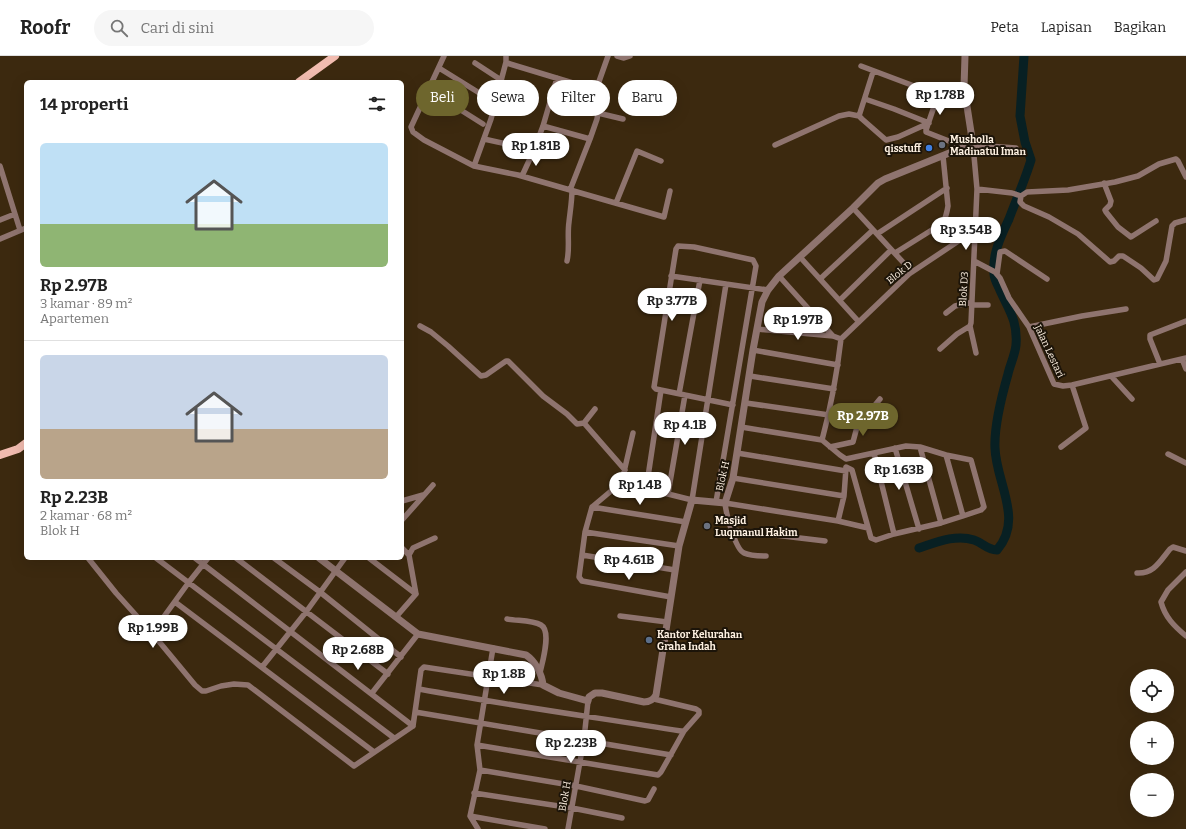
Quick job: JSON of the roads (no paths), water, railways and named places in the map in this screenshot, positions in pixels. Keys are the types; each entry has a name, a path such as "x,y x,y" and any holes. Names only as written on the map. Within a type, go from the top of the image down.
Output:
{"main road":[{"path":"302,80 335,56"},
{"path":"0,455 24,445"}],"street":[{"path":"433,80 444,56"},
{"path":"600,80 608,56"},
{"path":"617,56 624,58 630,56"},
{"path":"965,56 965,100 972,145 1016,148"},
{"path":"475,63 501,80 506,59 564,80"},
{"path":"861,66 873,72 938,96 965,100"},
{"path":"439,68 477,92"},
{"path":"859,116 873,72"},
{"path":"522,176 543,126 557,78"},
{"path":"938,96 926,130 928,134 964,147"},
{"path":"865,99 929,123"},
{"path":"775,145 839,116 849,114 859,116 886,140 898,137 929,123"},
{"path":"469,115 483,124"},
{"path":"610,115 623,119"},
{"path":"416,116 411,130 424,140 474,166 522,176 664,217 670,191"},
{"path":"474,166 492,116"},
{"path":"567,261 569,253 568,223 571,209 571,190 598,116"},
{"path":"543,126 590,139"},
{"path":"484,139 534,150"},
{"name":"Blok H","path":"692,500 725,503 733,478 762,302 768,290 779,276 878,183 972,145"},
{"name":"Blok D3","path":"972,145 977,189 970,326 976,353"},
{"path":"616,203 637,151 661,161"},
{"path":"840,300 893,252 943,223 947,213 947,188 943,156"},
{"path":"1020,196 1027,192 1068,190 1132,177 1152,170 1159,164 1176,159 1186,177"},
{"path":"0,166 15,214 23,229 0,240"},
{"path":"1104,183 1111,201 1106,212 1118,227 1130,237 1156,220"},
{"path":"0,190 7,187"},
{"path":"820,279 875,232 947,188"},
{"path":"977,189 1012,193 1020,196"},
{"path":"1020,196 1020,202 1024,206 1049,217 1078,234 1110,262 1114,261 1119,256 1123,256 1137,265 1154,280 1157,279 1166,261 1172,226 1175,223 1186,220"},
{"path":"853,208 912,272"},
{"path":"0,220 15,214"},
{"name":"Blok D","path":"841,339 912,272 976,230"},
{"path":"716,502 733,405 753,288 756,266 753,260 694,247 678,246 676,249 671,276 654,385 656,389 733,405"},
{"path":"974,262 996,273 1000,252 1005,251 1047,279"},
{"path":"800,257 859,322"},
{"name":"Jalan Lestari","path":"996,273 1009,298 1029,327 1054,384 1063,386 1072,385 1184,358"},
{"path":"671,276 768,290"},
{"path":"779,276 833,336"},
{"path":"678,394 700,280"},
{"path":"90,560 116,593 152,633 195,685 202,691 234,684 248,686 353,765 357,765 413,726 421,670 424,667 543,685 559,693 588,701 589,697 595,693 650,702 656,695 679,546 692,500 726,284"},
{"path":"946,313 955,306 972,303 988,305"},
{"path":"1029,327 1126,309"},
{"path":"1160,364 1150,339 1150,335 1186,322"},
{"path":"420,326 448,346 481,376 486,375 508,361 543,396 567,414 577,424 584,423 595,409"},
{"path":"940,349 957,334 970,326"},
{"path":"757,329 833,336 841,339 834,389 822,440"},
{"path":"753,350 838,365"},
{"path":"1184,358 1186,369"},
{"path":"750,376 834,389"},
{"path":"1111,376 1132,399"},
{"path":"1061,447 1086,428 1072,385"},
{"path":"646,490 661,390"},
{"path":"668,494 685,395"},
{"path":"830,447 853,442 857,427 880,399"},
{"path":"746,403 829,415"},
{"path":"584,423 625,470"},
{"path":"737,453 852,470 871,538 876,540 894,534 941,523 983,509 984,507 971,460 946,455 920,447 906,446 846,459 822,440 741,426"},
{"path":"621,485 633,433"},
{"path":"920,447 941,523"},
{"path":"895,448 919,529"},
{"path":"874,453 894,534"},
{"path":"1168,454 1186,463"},
{"path":"946,455 963,516"},
{"path":"838,522 844,496 846,459"},
{"path":"733,478 844,496"},
{"path":"404,514 433,485"},
{"path":"671,597 582,581 579,577 585,532 592,507 612,489 621,485 692,500"},
{"path":"404,500 423,495"},
{"path":"766,556 744,554 737,545 726,512 725,503 868,528"},
{"path":"592,507 686,522"},
{"path":"732,530 825,541"},
{"path":"585,532 679,546"},
{"path":"409,555 413,548 435,538"},
{"path":"1137,573 1143,574 1153,570 1173,547 1186,551"},
{"path":"404,550 409,555 416,594"},
{"path":"582,555 675,570"},
{"path":"159,560 394,738"},
{"path":"198,560 413,726"},
{"path":"152,633 206,560"},
{"path":"239,560 388,674"},
{"path":"277,560 320,592 401,657"},
{"path":"321,560 418,634 526,655 530,658 540,673 543,685"},
{"path":"262,667 291,632 343,560"},
{"path":"372,560 416,594"},
{"path":"1186,572 1168,590 1161,602 1163,611 1172,625 1186,636"},
{"path":"396,617 416,594"},
{"path":"175,602 374,752"},
{"path":"620,616 667,622"},
{"path":"507,620 537,623 545,629 545,648 540,673"},
{"path":"372,693 418,634"},
{"path":"478,829 470,816 480,770 477,745 493,648"},
{"path":"418,689 484,701 681,732 684,731"},
{"path":"477,745 658,775 684,731 697,718 699,710 654,699"},
{"name":"Blok H","path":"568,829 584,740 588,701"},
{"path":"415,712 671,755"},
{"path":"480,770 576,786 645,801 648,800 654,790"},
{"path":"474,793 572,808 622,818"},
{"path":"470,816 544,829"}],"waterway":[{"path":"919,548 953,538 967,538 977,541 990,549 997,550 1005,538 1008,526 1006,500 996,461 995,440 999,411 1015,352 1016,336 1012,315 994,276 994,259 1031,160 1025,142 1020,116 1024,56"}],"place":[{"name":"Musholla Madinatul Iman","path":"942,145"},
{"name":"qisstuff","path":"929,148"},
{"name":"Masjid Luqmanul Hakim","path":"707,526"},
{"name":"Kantor Kelurahan Graha Indah","path":"649,640"}]}
